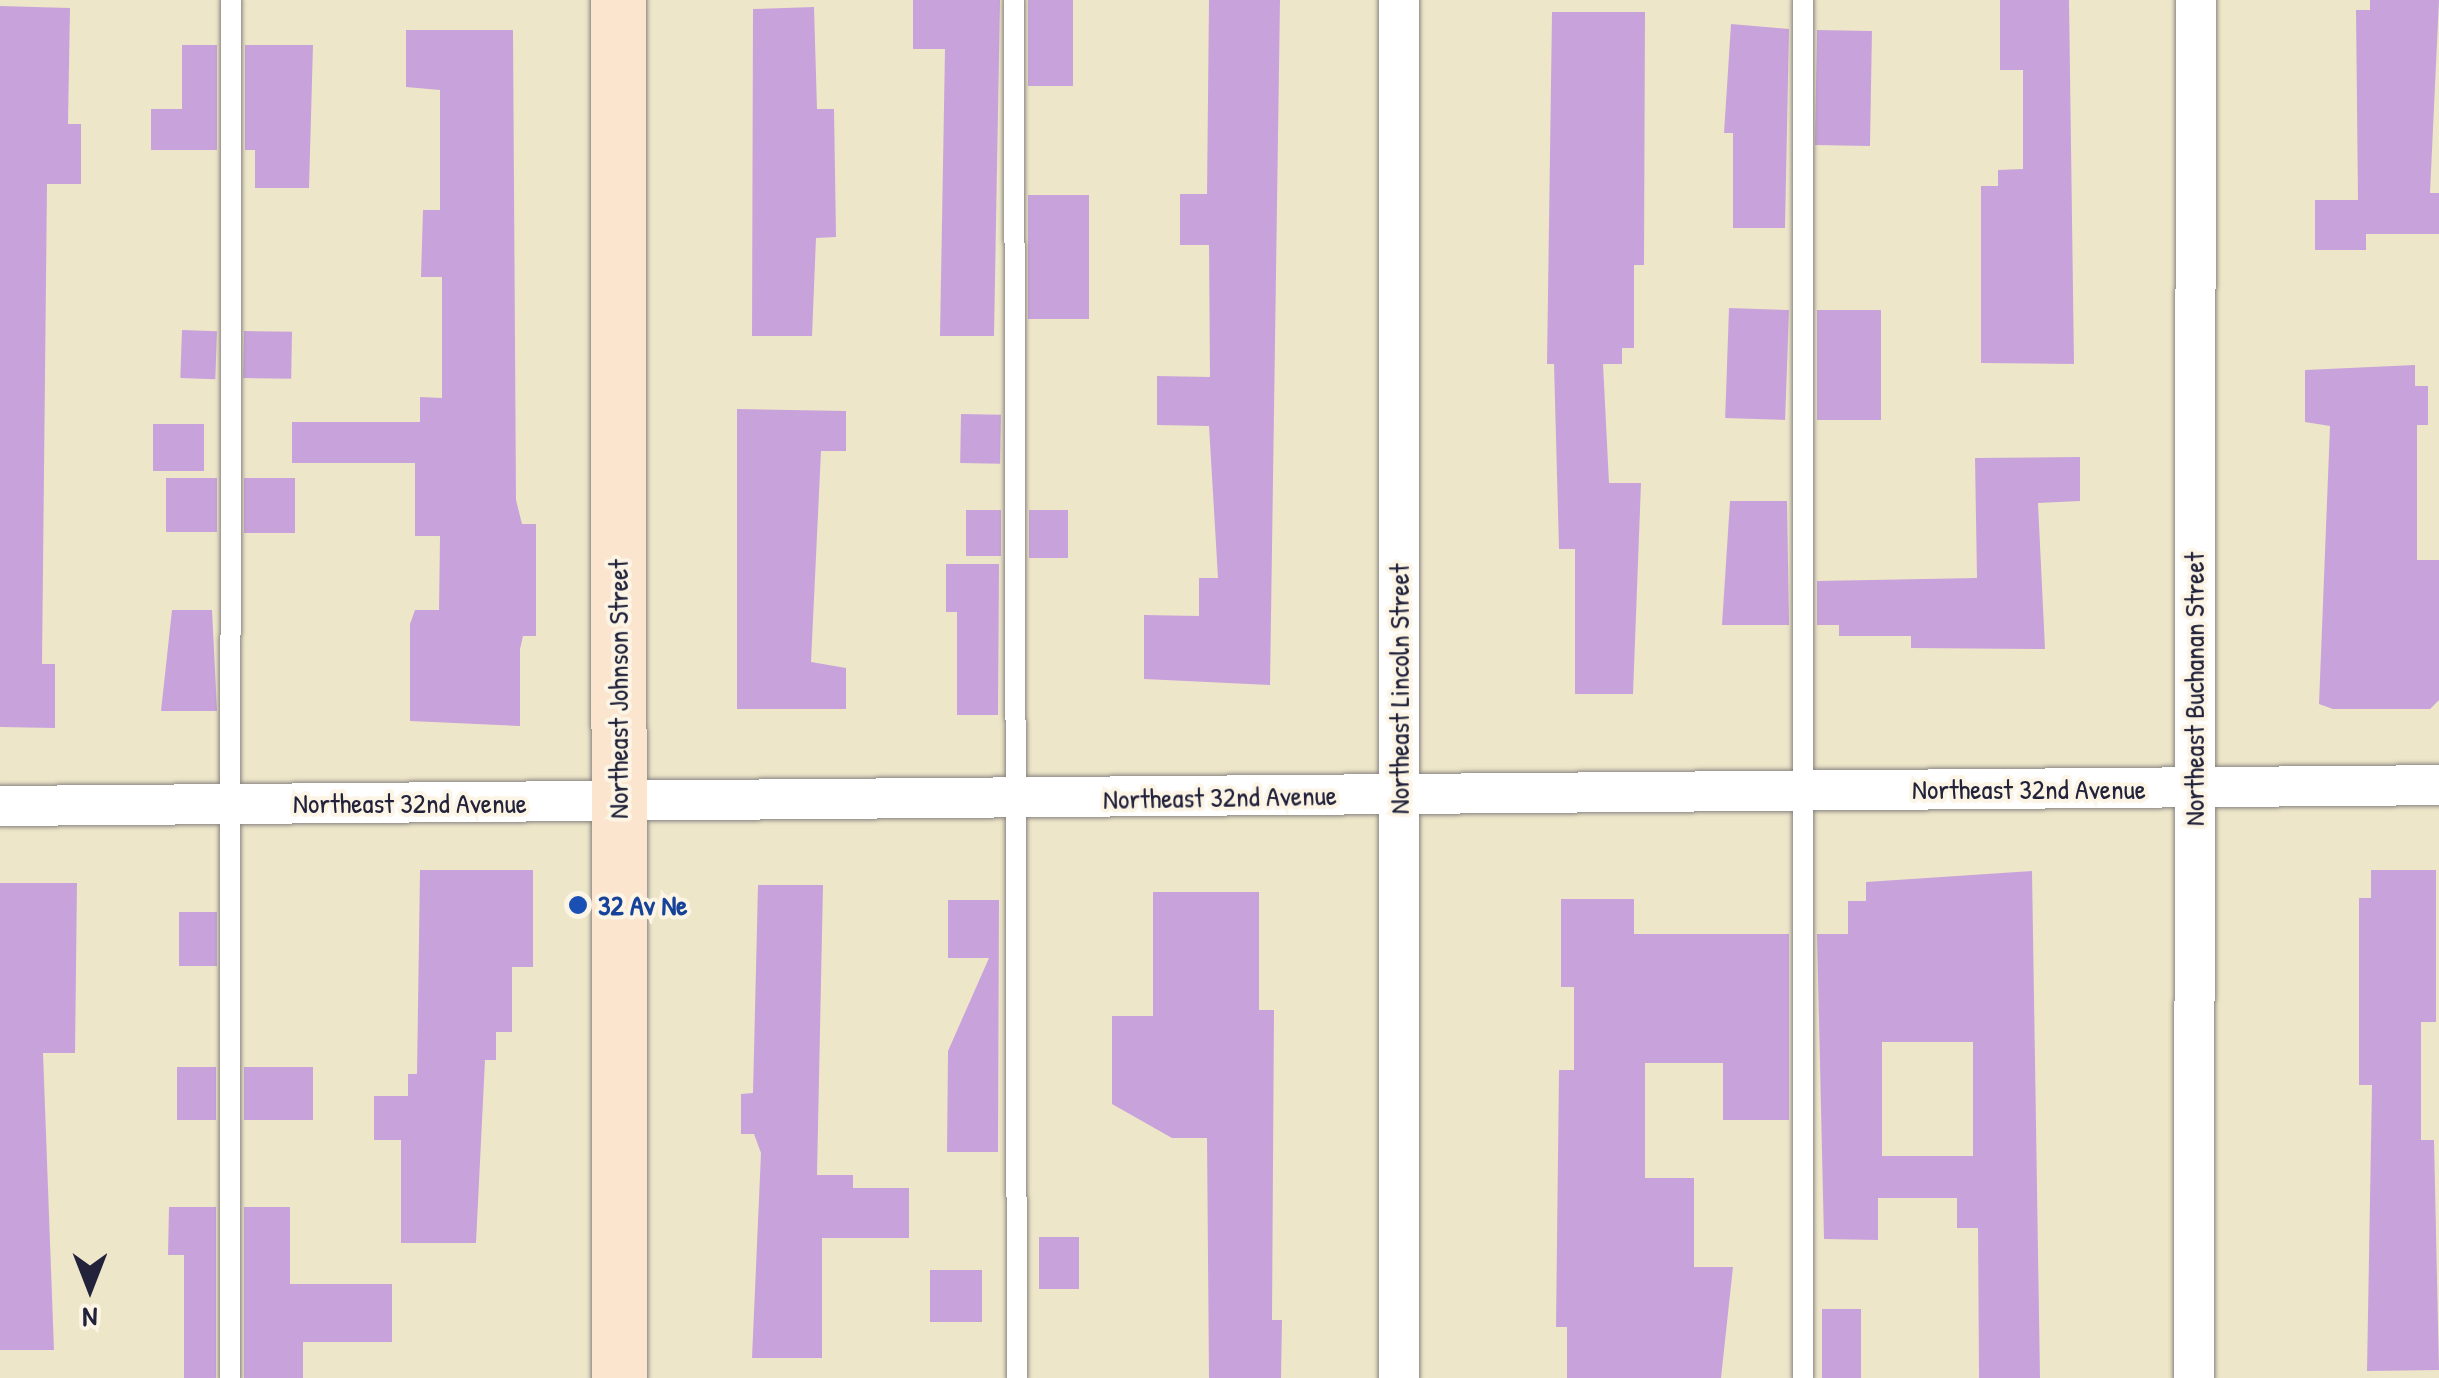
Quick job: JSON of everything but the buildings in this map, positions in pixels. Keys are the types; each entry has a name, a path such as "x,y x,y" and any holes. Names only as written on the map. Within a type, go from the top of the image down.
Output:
{"street":[{"name":"Northeast Johnson Street","path":"618,0 619,1378"},
{"name":"Northeast Lincoln Street","path":"1399,0 1399,1378"},
{"name":"Northeast Buchanan Street","path":"2194,1378 2196,0"},
{"name":"Northeast 32nd Avenue","path":"0,806 2439,785"}],"lane":[{"path":"230,1378 231,0"},
{"path":"1014,0 1022,800 1017,1378"},
{"path":"1803,0 1803,1378"}],"place":[{"name":"32 Av Ne","path":"578,905"}]}
